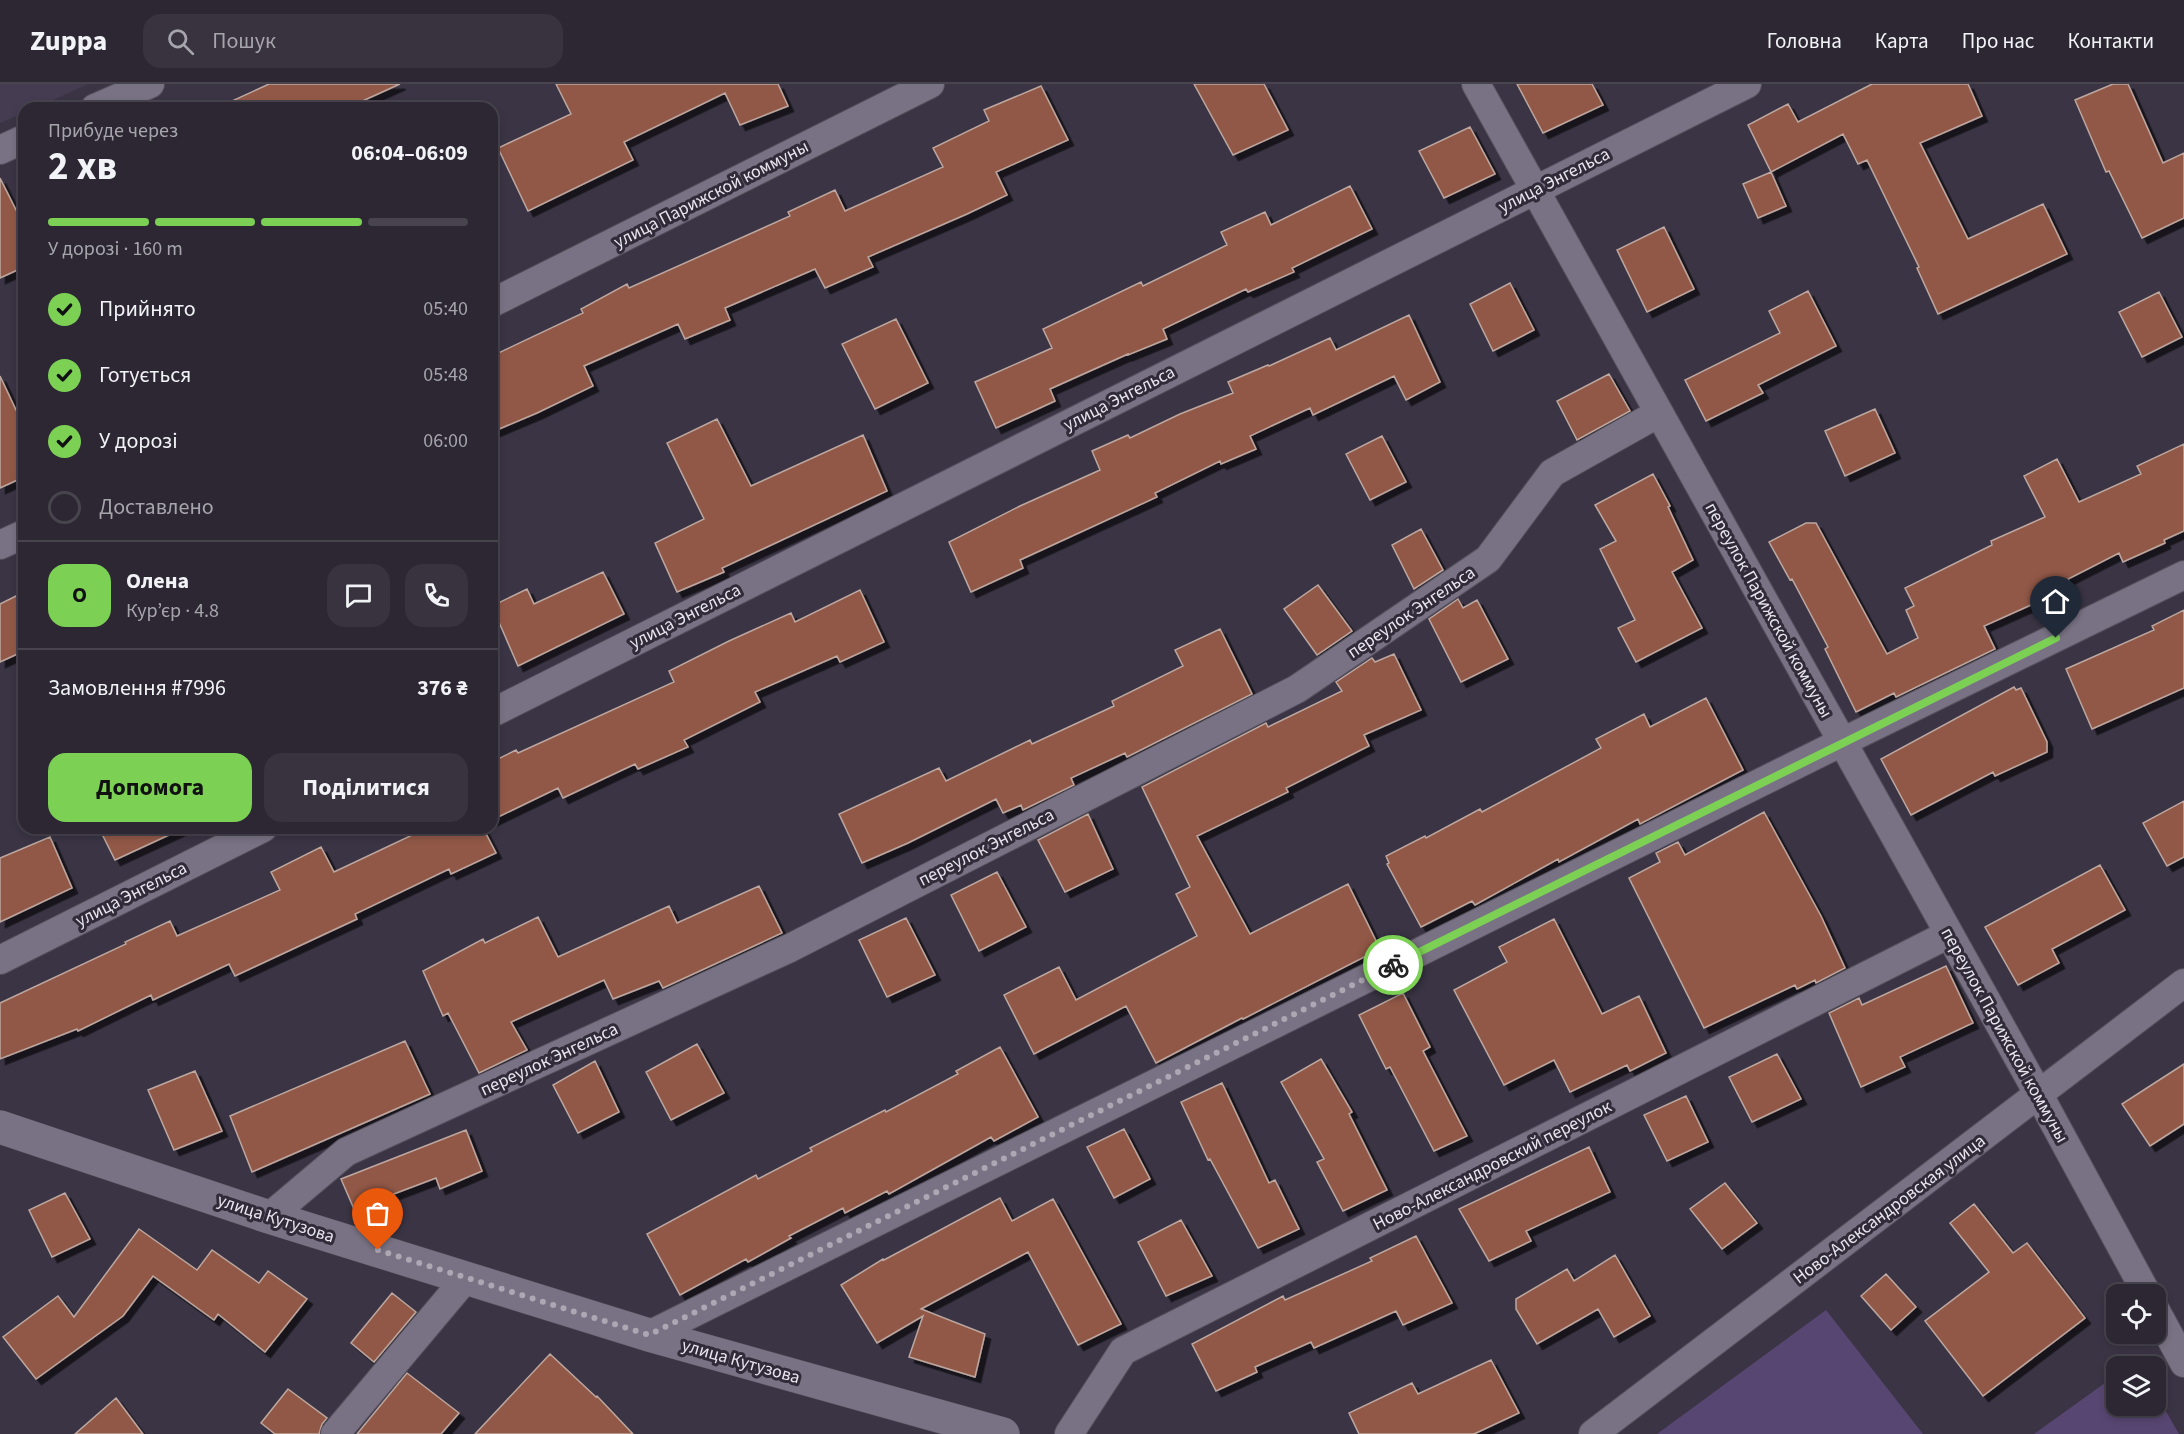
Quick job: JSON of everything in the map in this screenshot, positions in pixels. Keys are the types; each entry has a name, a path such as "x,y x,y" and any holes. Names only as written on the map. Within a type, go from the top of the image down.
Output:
{"main road":[{"name":"улица Кутузова","path":"0,1127 269,1216 649,1335 1003,1434"}],"street":[{"path":"109,102 150,84"},
{"name":"улица Парижской коммуны","path":"498,300 930,84"},
{"name":"переулок Парижской коммуны","path":"1476,84 2039,1095 2142,1284"},
{"name":"улица Энгельса","path":"498,710 1747,84"},
{"path":"0,150 18,142"},
{"name":"переулок Энгельса","path":"269,1216 346,1152 790,948 1297,689 1488,559 1552,473 1659,413"},
{"path":"0,545 18,537"},
{"path":"649,1335 1842,742 2184,575"},
{"name":"улица Энгельса","path":"0,960 250,834"},
{"name":"Ново-Александровский переулок","path":"1069,1434 1123,1351 1949,934"},
{"name":"Ново-Александровская улица","path":"1593,1434 2184,983"},
{"path":"335,1434 466,1278"},
{"path":"2166,1330 2184,1363"}],"shaded area":[{"path":"0,84 88,84 49,102 18,102 18,116 0,123"},
{"path":"1826,1310 1923,1434 1657,1434"},
{"path":"2106,1382 2106,1416 2166,1416 2166,1411 2179,1434 2034,1434"}],"building":[{"path":"269,84 400,84 360,102 230,102"},
{"path":"556,84 778,84 788,106 740,125 725,93 624,142 633,160 528,211 498,148 571,114"},
{"path":"1194,84 1264,84 1288,130 1233,155"},
{"path":"1517,84 1592,84 1603,105 1543,133"},
{"path":"1872,84 1968,84 1982,116 1920,143 1968,239 2043,204 2067,254 1938,314 1917,268 1919,267 1867,160 1858,164 1843,134 1771,172 1748,125 1788,104 1798,122"},
{"path":"2113,84 2128,84 2163,163 2184,153 2184,218 2142,238 2109,171 2106,172 2075,100"},
{"path":"1041,86 1068,140 996,172 1007,195 868,257 873,267 825,288 815,269 725,308 730,320 685,339 678,324 584,366 593,386 498,429 498,353 583,313 581,309 627,284 629,288 790,216 788,212 835,190 845,211 943,167 933,148 989,121 984,110"},
{"path":"1470,127 1495,174 1444,198 1419,151"},
{"path":"1771,172 1786,206 1758,218 1743,184"},
{"path":"0,178 18,214 18,270 0,278"},
{"path":"1350,186 1372,229 1292,268 1294,272 1248,292 1246,289 1163,329 1167,339 1050,389 1055,401 996,428 975,382 1052,348 1043,329 1141,282 1143,286 1227,245 1221,232 1265,212 1271,225"},
{"path":"1664,227 1694,289 1647,312 1617,250"},
{"path":"1510,283 1534,330 1493,351 1470,304"},
{"path":"1808,291 1836,346 1758,385 1763,393 1706,421 1685,380 1780,333 1769,311"},
{"path":"2159,292 2182,337 2142,357 2119,312"},
{"path":"1409,315 1440,382 1406,400 1394,376 1313,415 1310,408 1250,436 1256,449 1221,464 1220,461 1155,493 1157,497 1020,560 1023,568 971,592 949,542 1020,506 1100,470 1092,451 1128,435 1130,438 1180,414 1233,393 1228,382 1330,338 1336,350"},
{"path":"896,319 928,383 875,409 842,344"},
{"path":"1609,374 1630,411 1577,440 1557,401"},
{"path":"0,376 18,414 18,480 0,488"},
{"path":"1875,409 1895,453 1845,476 1825,431"},
{"path":"717,419 751,486 863,435 887,491 722,568 724,572 677,592 655,543 704,519 667,443"},
{"path":"1382,436 1406,482 1370,500 1346,454"},
{"path":"2184,444 2184,531 2164,540 2165,543 2123,562 2119,553 2068,579 2071,587 1984,626 1995,649 1896,697 1894,693 1856,712 1825,649 1828,647 1792,579 1790,580 1769,542 1806,523 1816,523 1887,654 1918,638 1906,610 1914,606 1905,588 1992,545 1991,541 2045,517 2024,476 2057,459 2079,502 2141,474 2137,466"},
{"path":"1653,474 1670,506 1668,507 1693,560 1672,572 1702,628 1636,662 1618,628 1635,620 1600,549 1616,541 1595,505"},
{"path":"1421,529 1443,570 1414,589 1392,545"},
{"path":"603,572 624,614 518,666 498,620 498,603 527,589 534,604"},
{"path":"1318,585 1352,631 1317,655 1284,609"},
{"path":"860,590 884,642 840,662 837,656 755,692 760,702 684,740 688,747 638,769 635,764 563,798 558,788 498,817 498,759 516,750 518,753 674,682 669,671 729,641 791,613 795,622"},
{"path":"18,595 18,654 0,662 0,604"},
{"path":"1458,599 1463,608 1477,600 1508,659 1461,682 1429,619"},
{"path":"2184,610 2184,688 2092,729 2066,669 2154,630 2152,626"},
{"path":"1220,629 1252,694 1127,757 1125,753 1071,778 1074,785 1023,810 1021,805 1003,813 996,799 862,863 839,814 939,768 946,781 1030,740 1032,744 1114,706 1112,701 1183,666 1175,650"},
{"path":"1394,654 1421,710 1364,735 1369,746 1286,788 1288,792 1197,836 1250,934 1348,884 1380,949 1156,1063 1126,1006 1034,1054 1004,995 1059,967 1076,1000 1197,936 1176,894 1190,887 1142,787 1266,723 1268,727 1342,691 1336,682 1372,658 1375,662"},
{"path":"2014,687 2016,690 2021,688 2047,742 2047,752 1995,776 1993,772 1911,815 1881,759"},
{"path":"1706,698 1743,770 1640,824 1638,819 1559,862 1558,859 1475,905 1472,901 1421,927 1387,864 1389,863 1386,856 1480,809 1482,812 1601,748 1596,739 1644,714 1650,727"},
{"path":"2184,801 2184,857 2167,866 2143,823"},
{"path":"1764,812 1821,916 1845,968 1816,983 1815,980 1797,989 1795,985 1704,1028 1629,878 1660,862 1656,853 1678,842 1685,855"},
{"path":"1088,814 1113,869 1065,892 1038,840"},
{"path":"102,834 171,834 115,860"},
{"path":"414,834 486,834 496,853 451,874 449,869 355,914 357,919 235,976 229,964 153,1000 151,995 78,1031 77,1029 0,1059 0,1003 170,921 177,936 280,890 271,872 321,847 334,872"},
{"path":"50,837 72,888 0,922 0,858"},
{"path":"2100,865 2125,910 2052,949 2059,963 2018,985 1985,927"},
{"path":"997,872 1026,927 979,951 951,895"},
{"path":"759,886 782,933 663,988 659,981 613,999 604,980 511,1022 527,1050 479,1073 448,1013 443,1016 423,971 483,939 485,943 538,917 558,957 669,906 677,923"},
{"path":"906,918 935,975 887,997 859,940"},
{"path":"1554,919 1602,1014 1639,996 1666,1053 1630,1071 1627,1065 1570,1092 1554,1060 1504,1085 1454,990 1507,962 1499,947"},
{"path":"1946,966 1973,1023 1900,1057 1905,1067 1861,1087 1829,1013 1859,998 1862,1005"},
{"path":"1403,993 1430,1047 1423,1051 1467,1136 1434,1151 1390,1067 1386,1069 1359,1015"},
{"path":"405,1041 430,1094 252,1172 230,1116"},
{"path":"697,1044 724,1093 671,1120 646,1072"},
{"path":"1000,1047 1038,1117 994,1141 991,1137 889,1194 887,1191 845,1213 843,1208 789,1236 791,1238 748,1262 746,1259 680,1295 647,1234 756,1175 758,1179 812,1151 810,1148 958,1074 956,1071"},
{"path":"1777,1054 1801,1099 1752,1122 1729,1077"},
{"path":"1321,1059 1352,1112 1349,1114 1387,1190 1343,1211 1317,1162 1324,1159 1281,1082"},
{"path":"595,1061 619,1112 578,1133 553,1085"},
{"path":"2184,1064 2184,1124 2150,1146 2122,1104"},
{"path":"195,1071 222,1131 174,1150 148,1090"},
{"path":"1222,1083 1269,1183 1275,1180 1299,1229 1258,1248 1210,1159 1208,1160 1181,1102"},
{"path":"1686,1096 1708,1142 1667,1161 1644,1115"},
{"path":"1124,1129 1150,1179 1114,1198 1087,1147"},
{"path":"466,1130 482,1171 440,1189 436,1178 354,1209 341,1179"},
{"path":"1589,1147 1610,1192 1526,1231 1531,1241 1489,1261 1459,1209"},
{"path":"1725,1183 1757,1223 1722,1249 1690,1209"},
{"path":"65,1193 90,1239 52,1257 29,1210"},
{"path":"1000,1198 1012,1221 1053,1199 1121,1324 1078,1345 1028,1252 921,1309 985,1334 975,1377 909,1357 923,1316 877,1343 841,1285 883,1259"},
{"path":"1974,1204 2013,1253 2027,1243 2085,1318 1983,1396 1925,1321 1989,1272 1950,1223"},
{"path":"1181,1220 1212,1276 1166,1296 1138,1242"},
{"path":"139,1229 197,1270 212,1250 259,1283 268,1271 307,1299 265,1352 218,1314 214,1320 153,1276 123,1316 36,1379 3,1337 58,1296 74,1317"},
{"path":"1416,1236 1452,1303 1403,1325 1396,1311 1314,1348 1311,1342 1255,1367 1257,1372 1216,1391 1192,1344 1283,1296 1285,1300 1372,1261 1370,1258"},
{"path":"1615,1255 1650,1316 1614,1337 1598,1309 1537,1344 1516,1309 1516,1299 1567,1269 1574,1281"},
{"path":"1886,1274 1916,1307 1891,1330 1861,1296"},
{"path":"392,1293 416,1312 374,1362 351,1343"},
{"path":"550,1354 597,1396 633,1434 475,1434"},
{"path":"1491,1360 1519,1413 1474,1434 1359,1434 1349,1413 1412,1383 1418,1394"},
{"path":"407,1373 459,1413 441,1434 357,1434"},
{"path":"288,1389 327,1418 319,1434 275,1434 261,1423"},
{"path":"116,1398 143,1434 75,1434"}],"way so far":[{"path":"378,1250 649,1335 1393,965"}],"route":[{"path":"1393,965 2056,638"}]}
